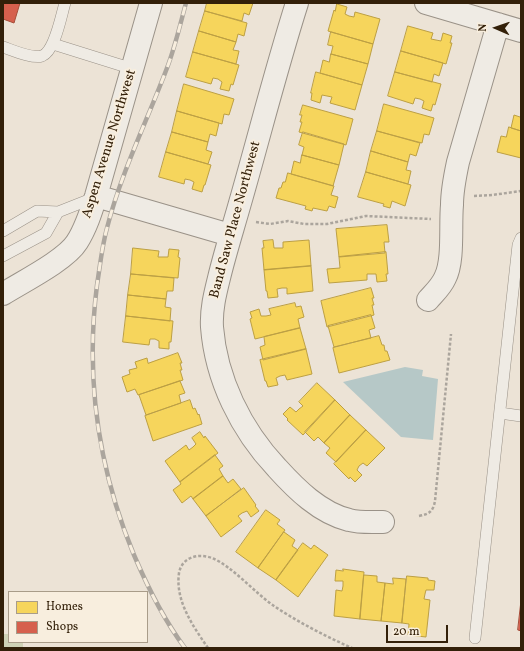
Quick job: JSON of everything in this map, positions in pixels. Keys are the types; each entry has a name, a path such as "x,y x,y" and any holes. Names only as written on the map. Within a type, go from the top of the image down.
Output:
{"street":[{"name":"Aspen Avenue Northwest","path":"3,294 61,258 76,244 88,221 151,3"},
{"name":"Band Saw Place Northwest","path":"297,3 230,235 213,301 212,326 215,352 221,374 242,422 271,462 287,480 308,498 335,515 350,520 383,522"},
{"path":"426,3 521,31"},
{"path":"428,300 439,288 446,277 450,263 454,177 498,24"},
{"path":"96,196 230,235"}],"lane":[{"path":"3,47 29,56 41,57 48,53 53,44 65,3"},
{"path":"53,44 133,69"},
{"path":"3,231 37,211 58,212 96,196"},
{"path":"3,256 46,233 58,212"},
{"path":"475,638 518,245 521,238"},
{"path":"500,413 521,416"}],"path":[{"path":"472,196 492,195 521,190"},
{"path":"254,221 266,224 288,221 304,224 326,224 366,216 434,220"},
{"path":"419,516 427,515 434,507 451,334"},
{"path":"208,648 193,626 182,601 178,584 179,571 184,561 191,557 211,558 223,564 274,606 352,648"}],"green space":[{"path":"3,634 8,634 8,643 23,643 23,648 3,648"}],"shaded area":[{"path":"405,367 423,370 422,376 438,379 433,440 401,437 343,382"}],"building: Homes":[{"path":"207,3 253,3 249,15 244,13 242,21 205,11"},
{"path":"337,4 347,7 345,14 349,16 354,17 355,12 380,19 373,44 328,31"},
{"path":"205,11 247,23 244,36 238,34 236,42 199,31"},
{"path":"408,26 433,33 431,39 441,41 443,33 452,36 450,43 452,43 446,64 401,51"},
{"path":"199,31 236,42 233,50 239,51 236,64 193,52"},
{"path":"331,32 373,44 368,64 331,54 333,46 328,45"},
{"path":"401,51 443,63 439,76 434,74 432,82 395,72"},
{"path":"193,52 239,65 233,85 231,84 229,91 220,89 222,82 218,79 213,78 211,84 186,77"},
{"path":"331,54 368,64 362,85 320,73 323,60 329,62"},
{"path":"316,72 362,85 355,110 330,103 332,97 322,95 320,103 311,100 311,93"},
{"path":"395,72 441,84 435,105 433,104 431,111 422,108 424,101 420,99 415,98 413,104 388,96"},
{"path":"184,84 234,99 229,115 224,114 222,124 177,111"},
{"path":"384,104 434,118 429,135 424,134 422,143 377,131"},
{"path":"303,105 353,119 346,145 299,132 302,122 300,122 302,115 300,115"},
{"path":"177,111 219,123 216,136 210,134 208,142 172,132"},
{"path":"521,113 521,131 511,128 514,115 520,117"},
{"path":"509,127 521,131 521,158 497,152 501,136 506,137"},
{"path":"377,131 420,143 416,156 410,154 408,162 371,151"},
{"path":"172,132 208,142 206,150 212,152 208,164 166,152"},
{"path":"303,132 344,144 339,165 302,155 304,147 299,145"},
{"path":"371,151 408,162 406,170 411,171 408,184 366,172"},
{"path":"166,152 211,165 202,192 192,189 194,182 190,180 185,179 184,184 159,177"},
{"path":"302,155 339,165 333,186 291,174 294,161 300,163"},
{"path":"366,172 411,185 405,206 392,201 390,208 383,206 384,204 358,197"},
{"path":"288,173 334,186 331,195 338,197 335,208 329,206 327,211 313,208 312,211 305,209 306,206 276,198 279,188 281,188 283,182 285,182"},
{"path":"387,225 389,242 384,242 385,253 339,257 336,229"},
{"path":"273,240 274,248 283,248 283,242 309,240 311,266 264,270 262,248 264,248 263,241"},
{"path":"133,248 159,251 158,257 168,257 169,249 179,250 178,257 180,258 178,278 131,274"},
{"path":"386,252 388,274 386,274 387,281 377,282 376,274 367,274 367,280 329,283 327,269 340,268 339,257"},
{"path":"311,266 313,291 287,294 287,288 282,288 277,289 278,297 268,298 264,270"},
{"path":"131,274 174,278 173,291 167,291 166,299 128,295"},
{"path":"371,288 374,298 372,298 374,305 372,305 374,315 327,327 321,301"},
{"path":"128,295 166,299 165,307 171,308 170,321 126,316"},
{"path":"295,303 296,307 301,306 304,317 298,319 300,328 255,339 250,319 252,318 250,312 259,309 261,316 271,315 269,309"},
{"path":"371,315 375,328 369,330 371,338 334,347 328,326"},
{"path":"126,316 173,321 169,349 159,348 159,341 155,339 150,339 149,345 123,342"},
{"path":"300,328 306,349 263,360 260,347 265,345 264,337"},
{"path":"379,336 390,360 339,373 333,348"},
{"path":"306,349 312,374 287,380 285,375 280,376 276,378 278,385 268,387 260,360"},
{"path":"178,353 182,363 180,363 182,370 180,370 183,380 138,395 135,389 127,392 122,377 130,374 129,370 137,368 135,362 147,358 148,363"},
{"path":"180,381 185,393 179,395 181,403 146,415 139,395"},
{"path":"317,383 335,400 303,435 287,420 288,419 283,414 290,407 296,412 303,406 299,402"},
{"path":"190,400 193,409 195,408 198,415 199,414 202,424 153,441 145,416"},
{"path":"335,400 350,415 324,443 318,437 314,441 305,432"},
{"path":"350,415 366,430 336,462 326,453 330,448 324,443"},
{"path":"366,430 385,448 367,466 363,463 359,466 357,470 362,475 355,482 350,477 349,479 334,464"},
{"path":"200,432 218,453 180,482 165,461 186,445 189,450 193,447 196,444 192,438"},
{"path":"215,455 223,466 219,469 223,476 193,499 191,496 182,503 173,490 181,484 180,482"},
{"path":"223,476 228,483 233,479 241,489 206,516 193,499"},
{"path":"244,488 259,511 251,517 247,511 242,513 238,516 242,521 221,537 206,516"},
{"path":"266,510 280,520 277,524 285,530 258,568 236,552"},
{"path":"284,532 295,540 292,546 298,550 276,580 258,568"},
{"path":"303,543 311,549 314,545 328,555 298,597 276,580"},
{"path":"343,569 364,572 360,619 334,616 336,590 342,591 343,586 343,581 335,581 336,570 343,571"},
{"path":"364,575 377,576 377,582 385,583 381,621 360,619"},
{"path":"407,576 428,578 428,580 435,581 434,590 426,590 424,599 430,600 426,637 408,635 409,624 402,623"},
{"path":"393,578 406,579 402,623 381,621 385,583 393,584"}],"building: Shops":[{"path":"3,3 20,3 14,23 3,19"},
{"path":"521,601 521,631 518,630"}],"railway":[{"path":"185,648 163,615 151,592 134,555 111,489 103,456 98,423 94,389 93,355 97,285 102,249 107,228 119,187 170,60 186,3"}]}
